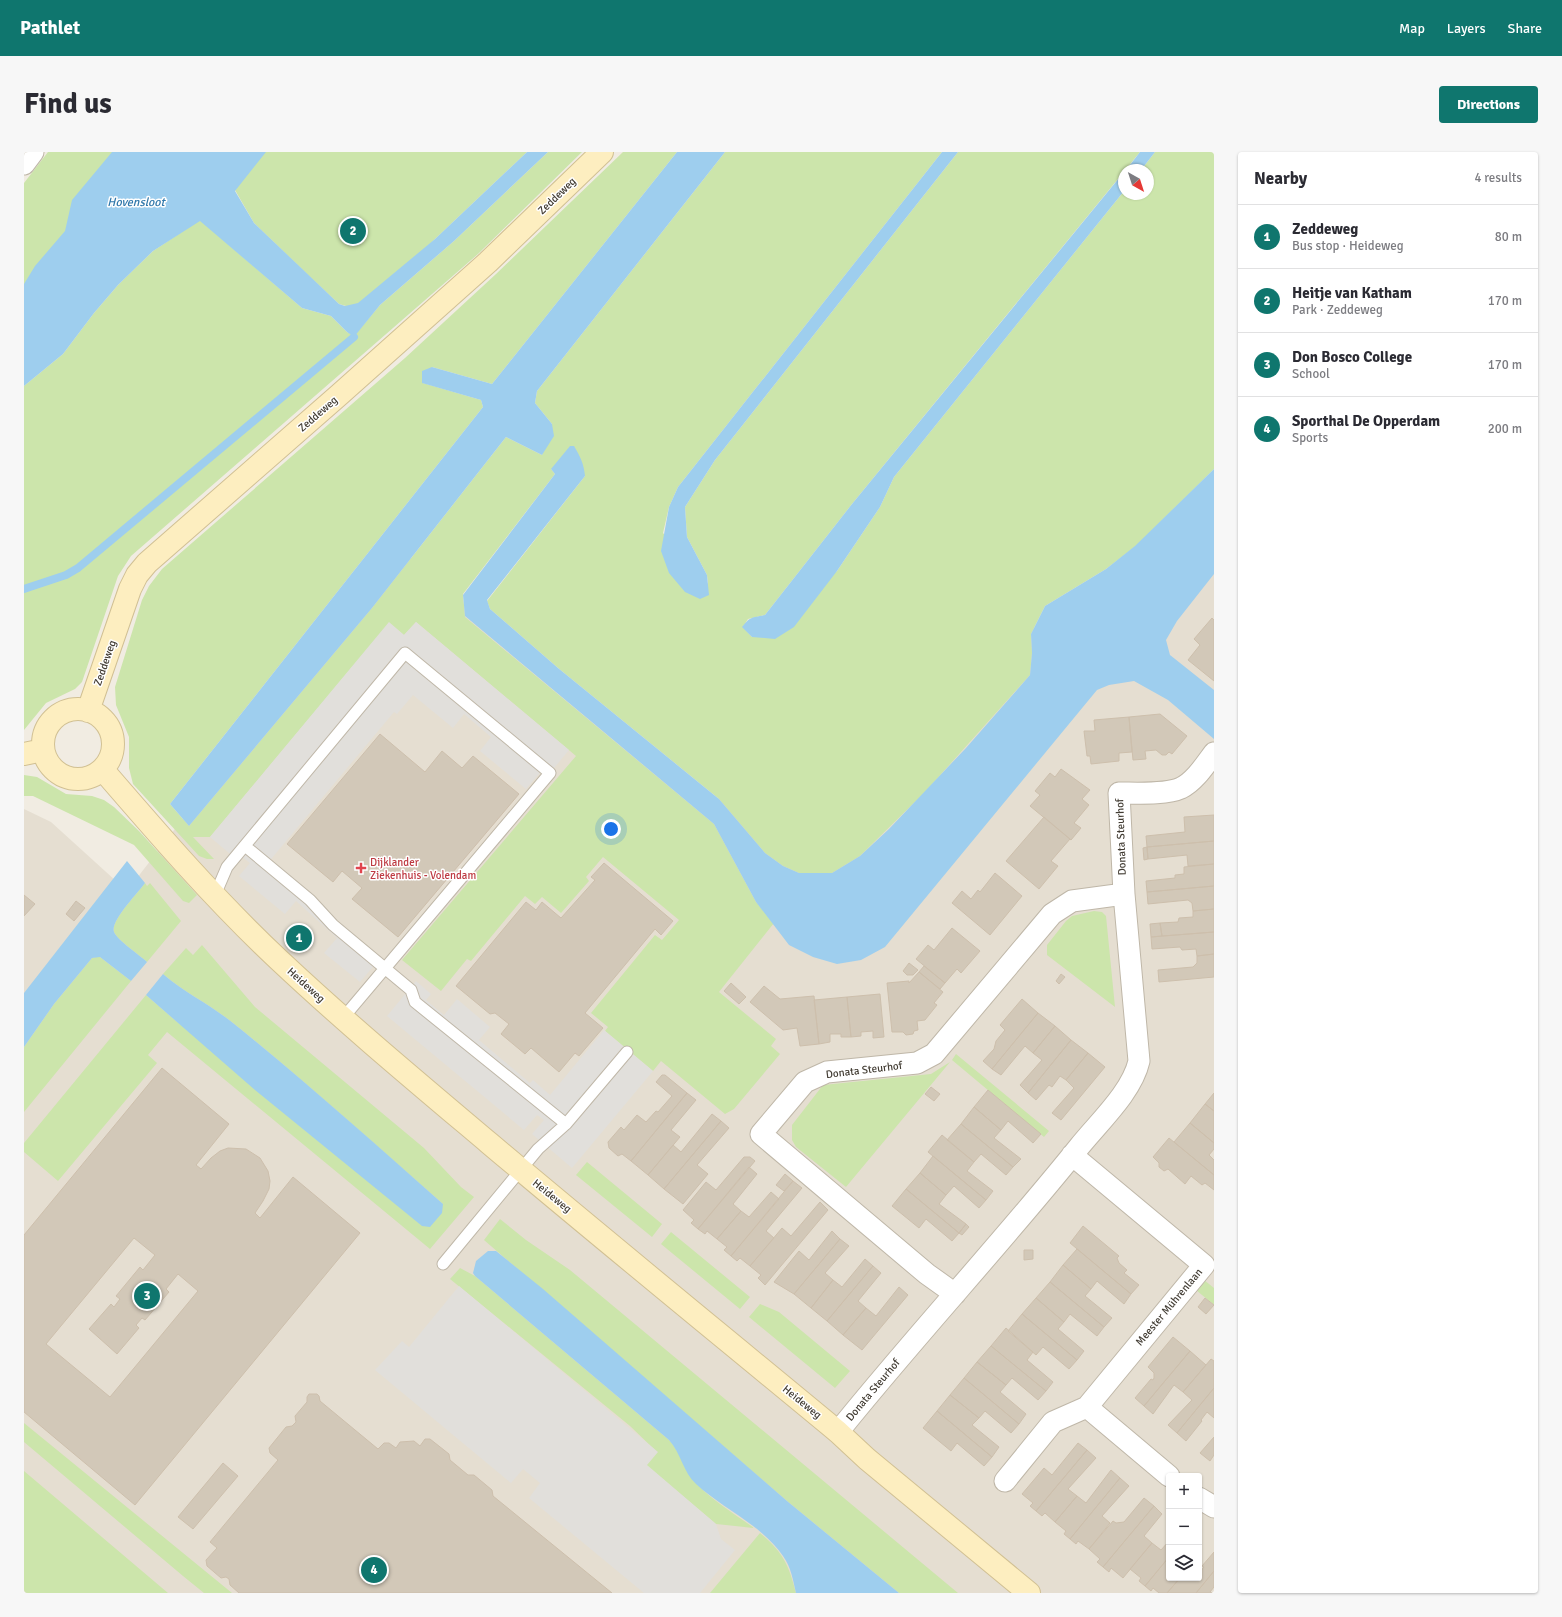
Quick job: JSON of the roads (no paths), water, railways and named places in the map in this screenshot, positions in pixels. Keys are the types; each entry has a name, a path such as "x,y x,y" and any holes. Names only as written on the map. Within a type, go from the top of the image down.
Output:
{"street":[{"path":"24,164 33,152"},
{"name":"Zeddeweg","path":"88,711 130,589 137,574 147,563 482,268 602,152"},
{"path":"75,710 88,711 97,714 110,730 113,741 111,758 103,770 86,779 75,780 61,776 49,764 33,752 43,738 48,726 60,714 75,710"},
{"name":"Donata Steurhof","path":"838,1432 1072,1155 1126,1089 1136,1073 1139,1061 1124,894 1119,793 1170,791 1182,788 1193,779 1214,753"},
{"name":"Heideweg","path":"103,770 186,865 215,895 277,959 343,1018 522,1171 838,1432 868,1459 1029,1593"},
{"name":"Donata Steurhof","path":"955,1294 927,1274 761,1134 805,1082 827,1072 917,1063 934,1054 1052,914 1072,901 1124,894"},
{"name":"Meester Mührenlaan","path":"1005,1481 1053,1422 1087,1406 1209,1259 1072,1155"},
{"path":"1087,1406 1166,1473"},
{"path":"1202,1500 1214,1507"}],"lane":[{"path":"215,895 227,867 405,653 550,773 343,1018"},
{"path":"245,846 310,900 333,925 411,990 415,1002 566,1124"},
{"path":"443,1264 475,1228 547,1139 566,1124 627,1052"}],"water":[{"name":"Hovensloot","path":"112,152 266,152 235,191 254,223 339,304 345,306 358,303 435,239 527,152 548,152 454,241 380,305 354,337 331,316 302,308 200,221 153,251 118,285 94,313 63,354 24,386 24,284 35,266 65,231 72,200"},
{"path":"677,152 725,152 537,391 535,403 552,424 554,436 542,455 506,437 372,608 189,826 170,804 483,407 481,400 422,383 422,371 432,367 492,384"},
{"path":"942,152 958,152 715,460 685,507 687,537 707,575 709,595 700,599 685,592 669,573 661,551 669,507 678,487"},
{"path":"1140,152 1155,152 1146,164 1131,164"},
{"path":"1118,179 1118,198 894,477 880,507 837,571 794,627 775,639 752,637 742,627 752,618 765,615 852,504"},
{"path":"570,446 574,446 578,453 583,464 585,476 487,600 490,609 558,668 719,799 765,853 783,866 799,873 832,873 860,856 889,829 966,748 1030,675 1032,653 1031,634 1045,606 1106,569 1135,546 1214,469 1214,574 1177,621 1166,640 1170,655 1214,690 1214,739 1168,700 1134,681 1109,685 1097,690 885,947 861,960 837,964 813,957 789,945 756,902 714,824 465,616 463,595 555,474 551,469"},
{"path":"127,861 145,883 120,914 114,927 114,932 124,944 147,962 131,981 100,957 92,958 54,1004 24,1047 24,993"},
{"path":"163,974 225,1017 260,1045 339,1112 443,1204 442,1213 430,1227 422,1226 255,1090 146,995"},
{"path":"488,1251 496,1251 543,1289 787,1501 899,1593 796,1593 788,1565 774,1545 753,1526 696,1484 688,1474 669,1440 475,1276 473,1273 476,1261"}],"waterway":[{"path":"24,589 66,575 78,568 354,337"}],"place":[{"name":"Heitje van Katham","path":"353,231"},
{"name":"Dijklander Ziekenhuis - Volendam","path":"361,868"},
{"name":"Zeddeweg","path":"299,938"},
{"name":"Don Bosco College","path":"147,1296"},
{"name":"Sporthal De Opperdam","path":"374,1570"}]}
